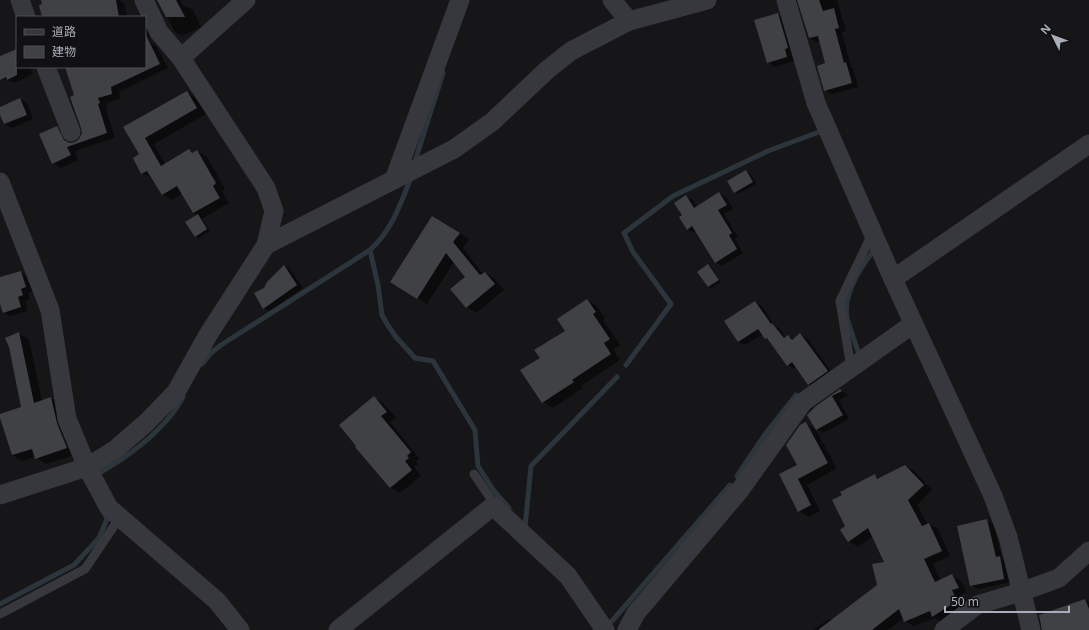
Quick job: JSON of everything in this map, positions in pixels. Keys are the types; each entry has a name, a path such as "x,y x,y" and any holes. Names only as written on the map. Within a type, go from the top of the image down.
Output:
{"street":[{"path":"20,0 26,16"},
{"path":"0,495 87,467 116,449 148,422 176,392 208,335 266,245 274,211 266,188 181,58 159,32 144,0"},
{"path":"181,58 246,0"},
{"path":"394,180 460,0"},
{"path":"612,0 629,21"},
{"path":"266,245 454,148 492,122 547,70 572,51 629,21 707,0"},
{"path":"786,0 816,103 913,324 993,496 1008,537 1031,630"},
{"path":"46,68 71,132"},
{"path":"893,279 1089,144"},
{"path":"2,192 50,310 67,419 87,467 108,508 217,601 240,630"},
{"path":"627,630 636,614 740,490 803,402 913,324"},
{"path":"338,630 493,506 568,576 605,630"},
{"path":"944,630 977,605 1021,592 1059,578 1089,551"}],"lane":[{"path":"851,368 840,300 872,232"},
{"path":"474,474 491,499 493,506"},
{"path":"0,614 85,569 120,517"}],"building":[{"path":"41,0 116,0 119,16 42,16 39,5 42,4"},
{"path":"157,0 176,0 185,17 166,17"},
{"path":"797,0 819,0 823,11 834,8 839,28 835,29 844,63 846,62 852,83 824,91 817,66 825,63 818,36 809,38"},
{"path":"778,13 788,48 785,49 787,57 767,63 754,20"},
{"path":"146,35 160,64 111,87 112,94 98,98 100,103 98,104 107,133 67,147 71,155 52,164 39,134 57,126 64,140 70,143 79,139 82,133 81,128 70,97 74,95 65,68 146,68"},
{"path":"16,49 17,75 7,80 6,77 0,80 0,56"},
{"path":"187,91 197,108 145,138 161,166 189,149 192,153 197,150 216,183 213,186 220,198 193,213 177,186 162,195 147,171 141,174 133,158 139,154 123,127"},
{"path":"20,98 27,115 4,124 0,115 0,107"},
{"path":"746,170 753,182 734,193 727,181"},
{"path":"719,192 727,205 718,210 732,233 729,235 737,249 715,263 692,226 687,230 679,217 682,215 674,203 686,195 694,208"},
{"path":"198,214 207,229 195,237 185,222"},
{"path":"432,216 460,233 453,242 480,275 485,272 495,284 466,308 450,289 465,277 446,253 417,299 390,282"},
{"path":"708,264 719,280 708,287 697,272"},
{"path":"284,265 297,285 263,309 254,293 264,288 267,282"},
{"path":"21,271 26,287 21,289 23,295 18,297 21,307 3,313 0,304 0,277"},
{"path":"587,299 596,312 593,314 610,339 604,343 611,354 572,380 574,382 542,403 520,370 540,358 534,350 565,331 557,319"},
{"path":"755,301 771,324 772,323 784,338 788,335 792,340 800,333 828,371 808,385 792,362 787,366 767,338 765,339 758,329 738,342 724,321"},
{"path":"19,332 34,403 51,397 57,423 67,448 35,459 32,449 12,455 0,418 0,414 21,407 9,347 5,338"},
{"path":"840,389 842,391 832,396 843,415 816,430 807,415 816,406"},
{"path":"374,396 387,412 381,416 411,452 407,456 409,458 405,461 412,470 390,488 355,447 356,446 339,425"},
{"path":"806,422 828,463 798,479 811,505 798,512 779,474 797,465 786,445 800,425"},
{"path":"905,465 924,485 908,500 922,526 929,523 942,551 924,559 935,582 952,574 959,588 952,590 957,601 932,617 930,611 904,622 899,609 872,630 818,630 877,585 872,564 884,562 868,528 848,542 840,530 845,526 832,500 842,495 840,492 875,474 877,479"},
{"path":"987,519 996,557 1000,556 1004,579 970,586 957,526"},
{"path":"1085,599 1089,609 1089,630 1042,630 1039,615"}],"waterway":[{"path":"416,158 443,73"},
{"path":"626,365 671,304 633,252 624,233 673,196 768,151 819,132"},
{"path":"202,364 211,353 221,345 370,250 384,235 394,218 410,180"},
{"path":"370,250 378,285 382,315 396,337 415,358 433,361 475,430 478,466 494,491 509,508"},
{"path":"858,351 847,318 847,301 857,275 871,254"},
{"path":"525,527 531,466 617,377"},
{"path":"737,476 766,433 796,395"},
{"path":"101,472 130,454 156,432 173,413 183,397"},
{"path":"612,621 730,485"},
{"path":"0,604 74,565 99,538 107,519 105,514"}]}
